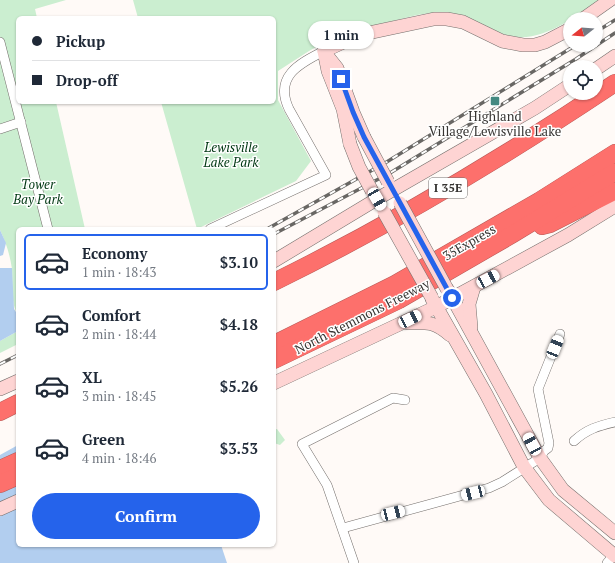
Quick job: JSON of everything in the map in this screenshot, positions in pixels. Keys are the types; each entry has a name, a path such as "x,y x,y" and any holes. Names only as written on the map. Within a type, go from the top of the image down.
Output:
{"highway":[{"name":"I 35E","path":"276,281 361,237 469,175 564,117 615,83"},
{"name":"35Express","path":"276,343 395,284 539,201 615,153"},
{"name":"North Stemmons Freeway","path":"276,359 399,300 513,234 615,172"},
{"path":"513,234 550,224 615,191"},
{"path":"0,412 16,404"},
{"path":"0,469 16,462"},
{"path":"0,484 16,477"}],"main road":[{"path":"594,12 610,0"},
{"path":"324,51 359,35 434,19 447,19 463,22 495,38 509,43 523,45 535,45 545,42 563,33"},
{"path":"324,51 337,68 364,137 390,186 540,458 563,490 615,533"},
{"path":"324,51 328,71 343,109 350,144 359,168 486,394 524,467 549,500 613,557"},
{"path":"603,64 615,56"},
{"path":"276,260 374,195 528,112 563,90"},
{"name":"North Stemmons Freeway","path":"276,383 400,324 449,294 474,287 568,235 615,206"},
{"path":"473,335 469,304 474,287"},
{"path":"400,324 429,322 442,328 455,340"},
{"path":"0,390 16,382"},
{"path":"0,509 16,502"}],"street":[{"path":"0,42 16,103"},
{"path":"214,227 326,175 284,98 286,82 293,69 307,59 324,51"},
{"path":"16,104 47,227"},
{"path":"0,129 21,122"},
{"path":"343,528 489,488 502,482 540,458 544,451 548,448 549,443 538,389 560,334"},
{"path":"354,563 327,485 302,444 394,398 405,400"},
{"path":"574,442 582,433 615,422"}],"green space":[{"name":"Tower Bay Park","path":"0,0 66,0 35,9 37,16 16,16 16,104 56,104 85,227 16,227 16,312 12,293 12,269 6,244 0,230"},
{"name":"Lewisville Lake Park","path":"133,0 600,0 582,12 563,12 563,24 544,33 531,36 519,37 506,35 462,16 430,13 340,34 309,51 278,71 278,100 311,161 296,181 201,227 196,227 162,104 276,104 276,16 137,16"},
{"path":"16,332 16,345 0,353 0,341"},
{"path":"276,429 285,440 280,445 276,444"}],"water":[{"path":"0,230 6,243 3,255 0,256"},
{"path":"0,268 12,268 14,309 16,312 16,332 0,341"},
{"path":"16,446 16,547 222,547 227,563 0,563 0,455"}],"railway":[{"path":"603,28 615,20"},
{"path":"276,233 390,173 576,59 615,33"},
{"path":"271,227 385,163 565,52"},
{"path":"0,364 16,356"}],"place":[{"name":"Highland Village/Lewisville Lake","path":"495,101"}],"route":[{"path":"341,79 364,137 452,298"}]}
